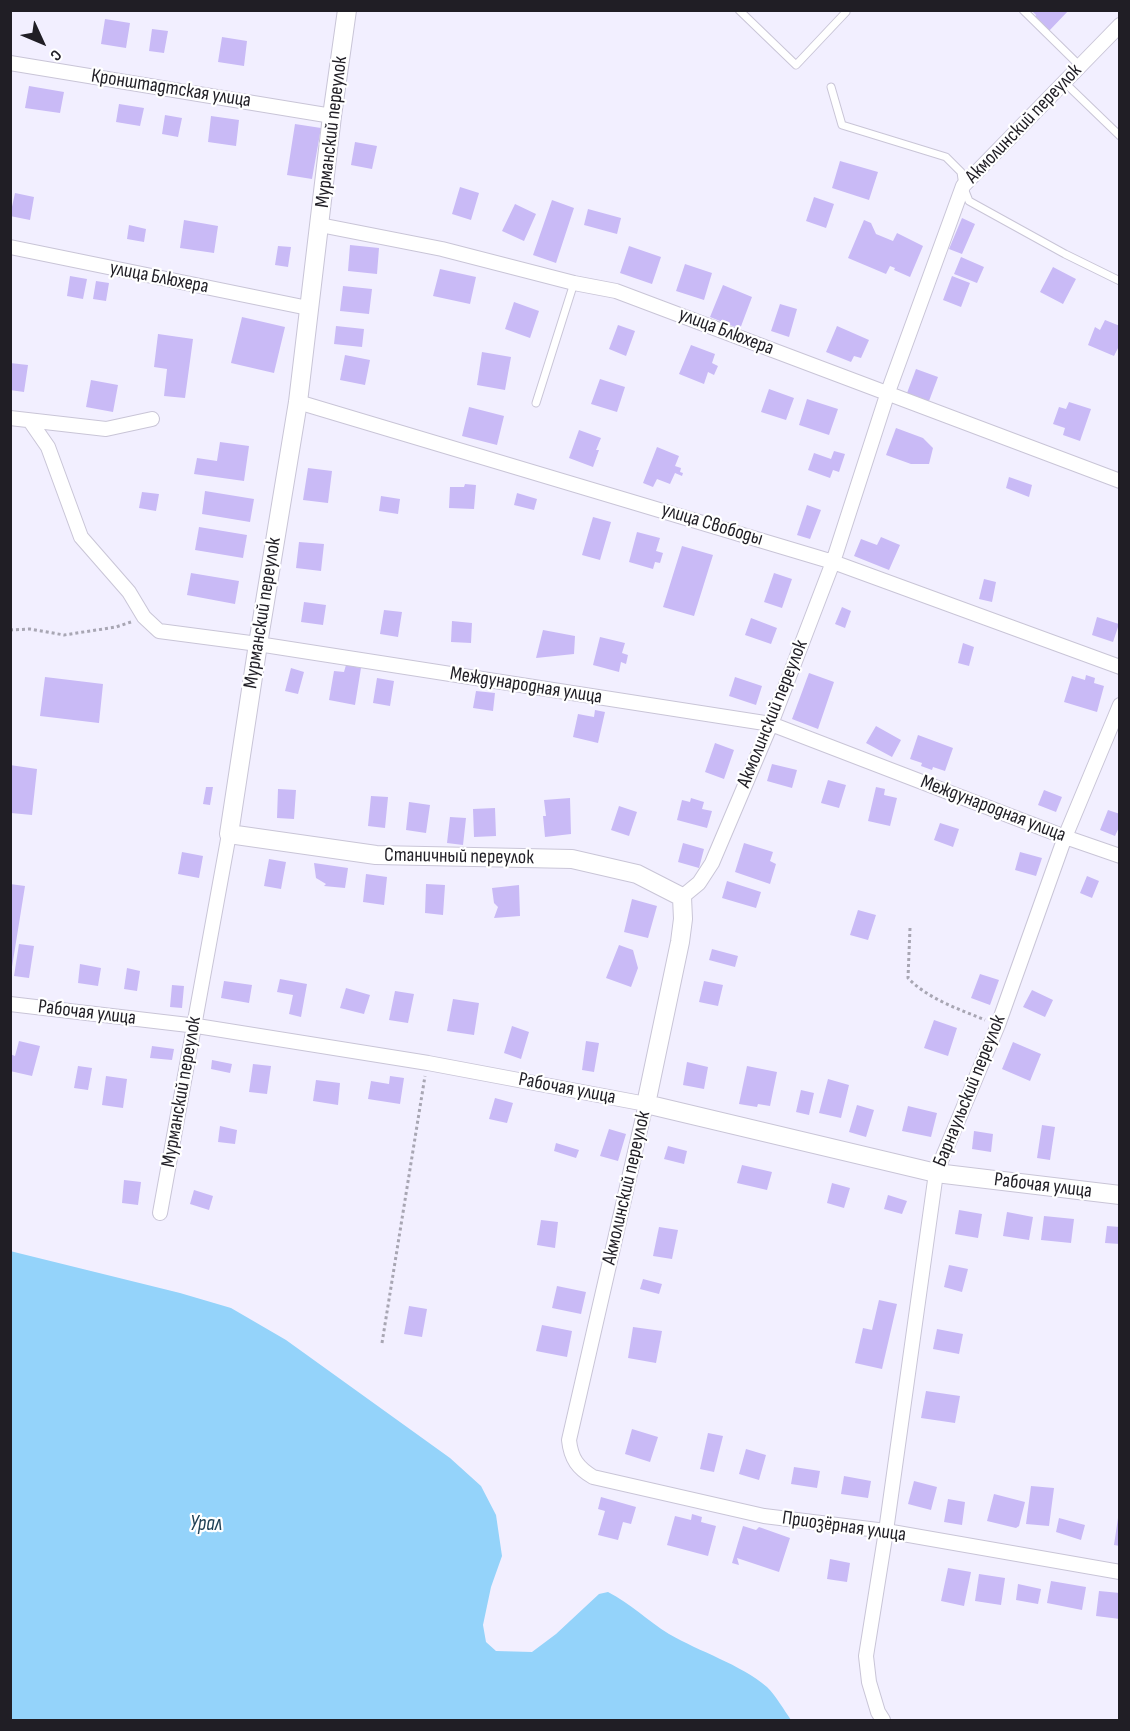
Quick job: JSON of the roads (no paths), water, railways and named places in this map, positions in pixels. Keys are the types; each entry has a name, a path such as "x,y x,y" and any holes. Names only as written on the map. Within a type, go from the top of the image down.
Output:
{"street":[{"name":"Мурманский переулок","path":"160,1213 229,834 298,402 347,10"},
{"name":"Акмолинский переулок","path":"574,1462 569,1440 646,1104 680,942 683,919 682,897 699,883 712,863 771,724 833,562 888,393 963,186 1119,25"},
{"name":"Кронштадтская улица","path":"10,63 332,116"},
{"name":"улица Блюхера","path":"320,225 442,249 574,283 616,291 1119,481"},
{"name":"улица Блюхера","path":"10,247 308,308"},
{"name":"улица Свободы","path":"298,402 833,562 1119,667"},
{"path":"10,418 106,429 152,419"},
{"name":"Международная улица","path":"30,421 48,447 81,537 129,592 144,617 159,631 258,644 771,724 1119,856"},
{"name":"Барнаульский переулок","path":"883,1720 868,1682 866,1656 886,1531 936,1173 998,1025 1065,837 1119,705"},
{"name":"Станичный переулок","path":"229,834 376,855 572,859 637,874 682,897"},
{"name":"Рабочая улица","path":"10,1004 194,1026 428,1063 646,1104 936,1173 1119,1195"},
{"name":"Приозёрная улица","path":"574,1462 593,1478 764,1516 886,1531 1119,1572"}],"lane":[{"path":"739,10 796,65 846,12 845,10"},
{"path":"1023,10 1080,66"},
{"path":"1064,82 1119,136"},
{"path":"831,87 842,125 946,157 961,172 969,201 1119,281"},
{"path":"536,403 574,283"}],"water":[{"name":"Урал","path":"10,1251 231,1308 286,1340 450,1458 481,1486 496,1515 502,1556 491,1587 483,1625 486,1642 496,1651 532,1652 556,1634 599,1594 608,1592 669,1634 756,1679 767,1687 791,1720 11,1720"}]}
